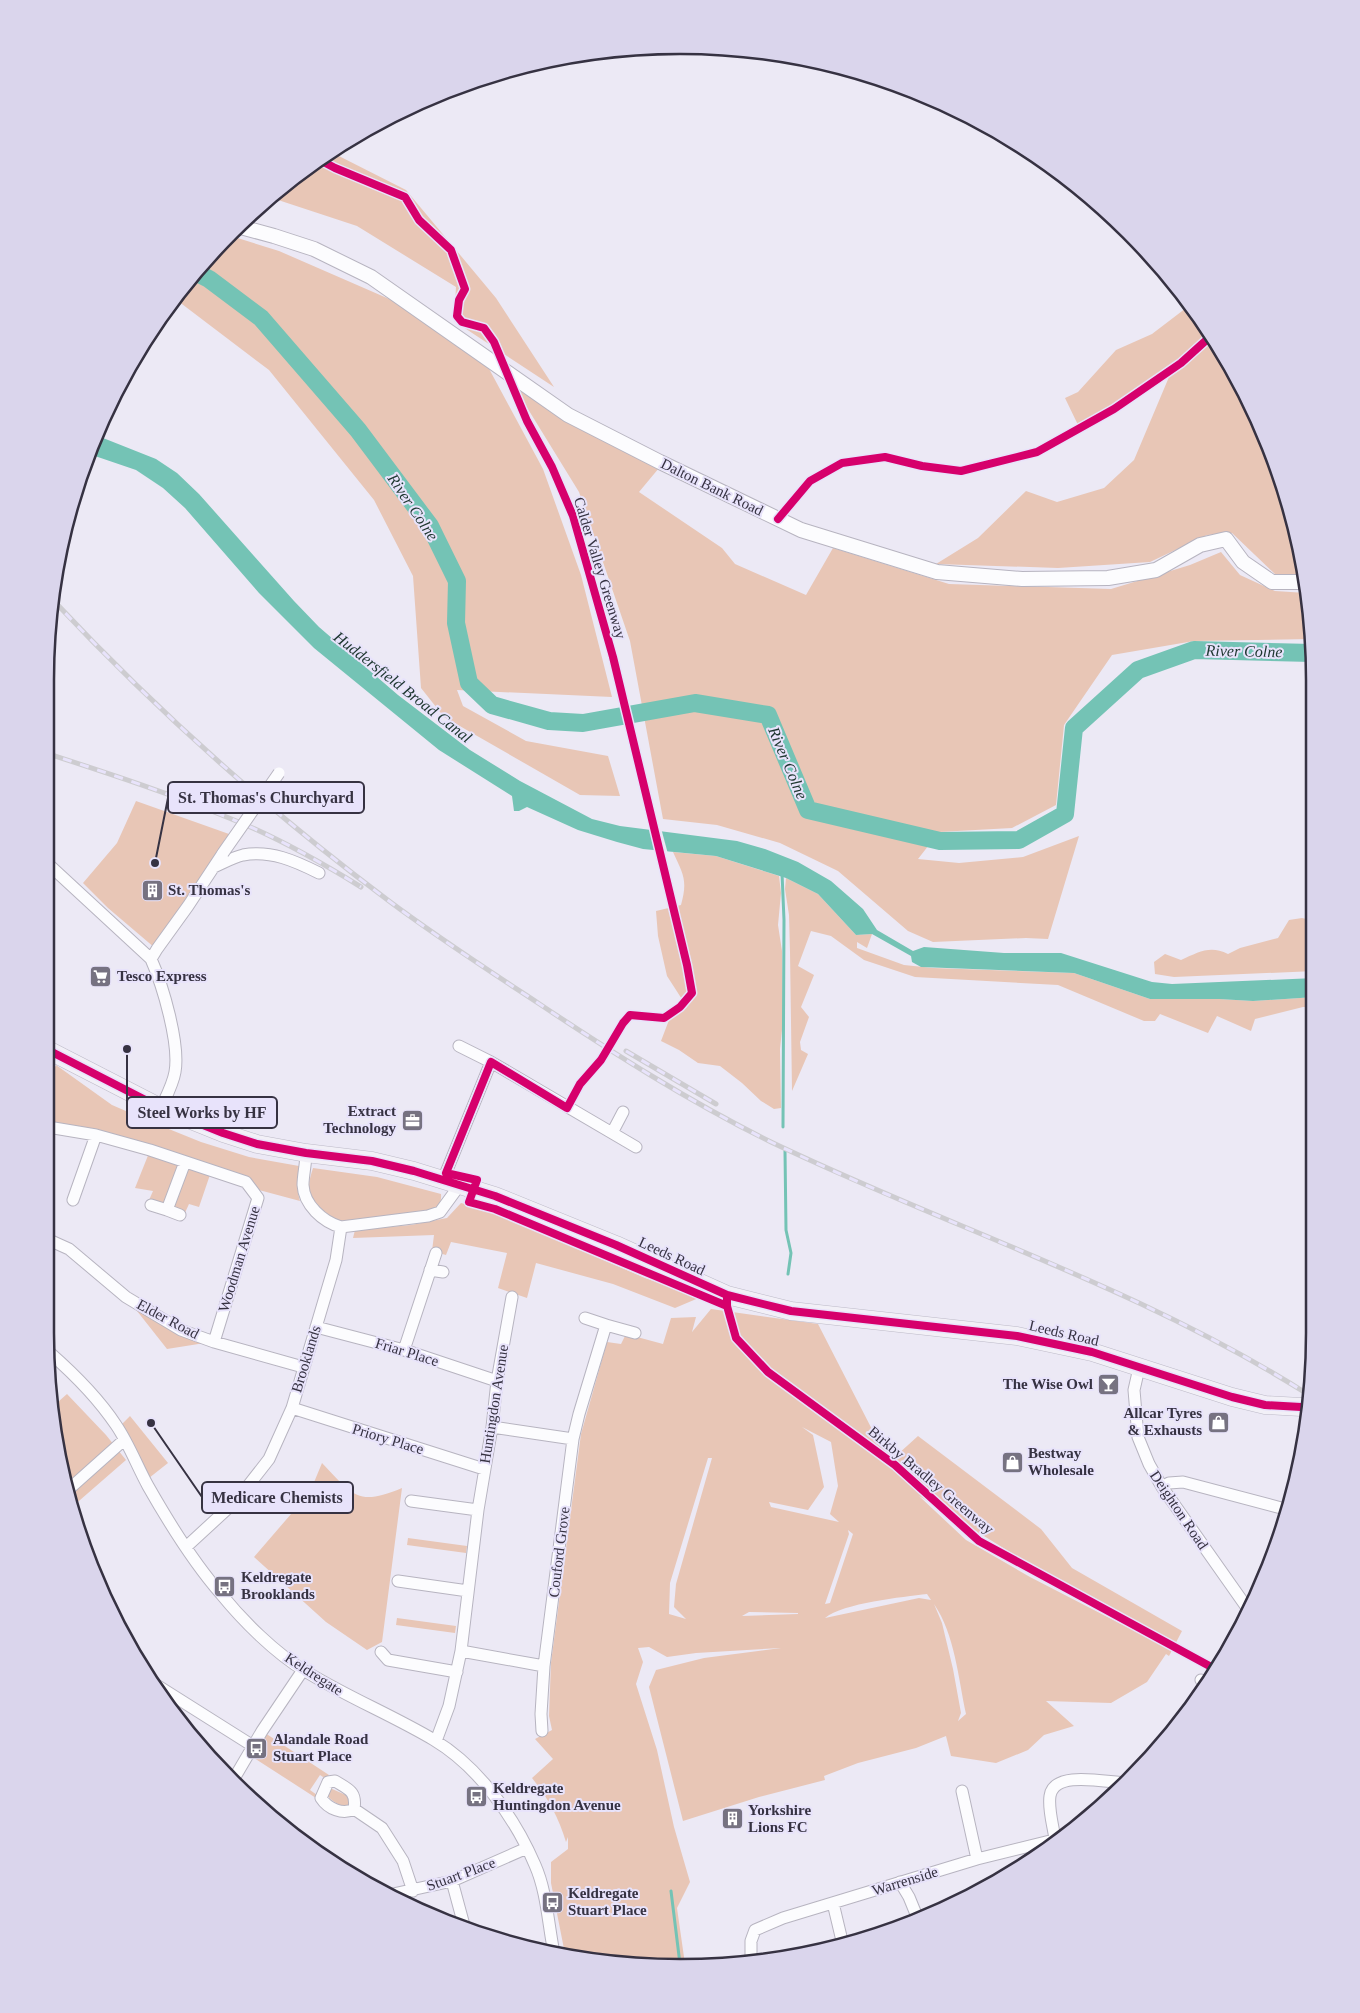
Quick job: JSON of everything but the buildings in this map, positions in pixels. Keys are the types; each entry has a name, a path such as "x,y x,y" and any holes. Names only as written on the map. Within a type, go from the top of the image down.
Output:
{"main road":[{"name":"Leeds Road","path":"54,1053 161,1108 223,1134 257,1144 306,1153 372,1161 495,1196 616,1245 726,1295 791,1310 1017,1336 1092,1352 1265,1406 1302,1407"}],"street":[{"name":"Dalton Bank Road","path":"246,229 274,236 334,258 371,277 568,415 801,530 937,572 1022,579 1108,578 1156,570 1200,545 1226,538 1243,562 1272,582 1298,582"},
{"path":"151,959 279,773"},
{"path":"214,867 242,855 265,854 288,858 319,873"},
{"path":"54,869 151,959 174,1035 177,1054 175,1074 161,1108"},
{"path":"459,1046 491,1062 636,1147"},
{"path":"306,1153 303,1187 308,1200 320,1217 329,1224 341,1227 428,1216 440,1212 491,1062"},
{"path":"612,1133 623,1112"},
{"name":"Woodman Avenue","path":"54,1128 96,1135 150,1150 246,1182 258,1198 214,1342"},
{"path":"73,1200 96,1135"},
{"path":"167,1210 185,1162"},
{"path":"151,1206 180,1215"},
{"name":"Brooklands","path":"186,1547 226,1512 269,1459 292,1408 336,1260 341,1227"},
{"name":"Elder Road","path":"54,1242 68,1249 126,1297 181,1330 214,1342 303,1366"},
{"path":"404,1350 436,1252"},
{"path":"430,1270 443,1272"},
{"name":"Huntingdon Avenue","path":"436,1741 449,1706 461,1651 478,1510 492,1427 497,1381 512,1297"},
{"path":"585,1318 635,1333"},
{"name":"Couford Grove","path":"542,1731 541,1714 544,1666 573,1439 606,1325"},
{"name":"Friar Place","path":"316,1327 404,1350 497,1381"},
{"name":"Keldregate","path":"55,1357 77,1378 109,1415 152,1493 186,1547 221,1594 275,1648 303,1670 365,1705 436,1741 456,1756 492,1791 518,1830 541,1881 553,1946"},
{"name":"Deighton Road","path":"1139,1368 1134,1390 1138,1437 1148,1464 1162,1487 1245,1604"},
{"name":"Priory Place","path":"292,1408 484,1469"},
{"path":"492,1427 573,1439"},
{"path":"73,1486 124,1440"},
{"path":"1162,1487 1169,1483 1183,1482 1281,1508"},
{"path":"411,1501 478,1510"},
{"path":"398,1581 468,1592"},
{"path":"461,1651 544,1666"},
{"path":"381,1652 388,1660 457,1672"},
{"path":"236,1775 303,1670"},
{"path":"173,1700 253,1746"},
{"path":"1054,1835 1049,1798 1056,1784 1068,1779 1116,1782"},
{"path":"962,1791 977,1859"},
{"path":"354,1808 382,1828 404,1861 413,1891"},
{"name":"Warrenside","path":"752,1955 751,1941 755,1930 783,1918 977,1859 1046,1841"},
{"name":"Stuart Place","path":"399,1893 452,1881 527,1848"},
{"path":"452,1881 463,1920"},
{"path":"900,1882 909,1896 916,1913"},
{"path":"833,1903 841,1938"}],"shaded area":[{"path":"338,155 406,190 496,298 554,387 454,321 456,287 357,226 278,200"},
{"path":"236,238 279,251 403,305 487,365 543,469 581,575 612,697 457,690 463,706 526,741 608,756 620,796 580,795 444,717 421,688 413,576 374,500 269,370 180,303 209,267"},
{"path":"1184,309 1201,332 1242,403 1259,440 1285,518 1297,575 1275,574 1232,533 1207,535 1150,562 1058,568 936,564 978,538 1026,491 1057,502 1104,488 1134,460 1169,377 1147,385 1079,427 1065,398 1078,392 1116,350 1152,334"},
{"path":"515,388 591,434 659,468 639,492 722,548 735,564 806,595 833,548 949,584 1111,589 1190,565 1221,552 1240,575 1275,591 1300,593 1305,639 1194,641 1112,655 1064,725 1056,805 1012,828 939,832 918,859 959,863 1023,857 1079,836 1048,939 1026,938 933,942 908,931 838,871 780,843 717,825 663,819 630,641 579,492"},
{"path":"102,438 156,459 177,473 199,494 319,627 398,695 470,750 520,781 592,819 620,826 737,841 765,849 798,862 831,881 863,909 877,930 913,951 924,947 1004,953 1061,953 1152,982 1172,984 1306,978 1306,998 1253,1001 1150,999 1074,973 921,967 912,962 911,956 872,934 856,935 818,894 786,878 716,856 643,849 617,842 578,830 527,807 514,811 512,796 439,750 314,648 259,593 185,508 163,488 136,470 95,456"},
{"path":"136,801 229,834 155,948 108,908 83,883 117,843"},
{"path":"673,852 716,856 779,876 781,893 778,925 782,951 783,1020 780,1049 781,1108 774,1109 761,1101 720,1066 698,1063 661,1041 669,1020 687,1007 667,976 658,936 656,911 681,905 683,896 683,877"},
{"path":"786,878 818,894 856,935 872,934 867,948 857,942 857,948 904,965 933,968 1074,973 1150,999 1253,1001 1306,998 1306,1007 1255,1019 1251,1031 1217,1016 1208,1033 1160,1014 1155,1021 1144,1021 1058,985 915,977 864,960 831,936 811,931 798,966 814,975 801,1007 809,1017 800,1042 801,1050 808,1054 792,1091 789,915 785,889"},
{"path":"1306,919 1306,971 1174,977 1155,974 1154,962 1165,954 1181,960 1199,952 1210,950 1222,951 1228,954 1240,948 1278,938 1289,920"},
{"path":"56,1065 112,1105 201,1142 249,1157 299,1166 298,1191 300,1201 259,1190 244,1177 213,1166 199,1207 189,1204 183,1217 146,1207 153,1191 135,1188 149,1153 150,1144 99,1130 54,1122 54,1069"},
{"path":"313,1168 377,1177 441,1194 440,1201 435,1208 426,1212 340,1221 325,1212 310,1193 310,1178"},
{"path":"461,1203 489,1210 645,1278 701,1297 675,1308 613,1284 536,1263 527,1298 498,1288 507,1253 451,1242 446,1255 432,1251 434,1235 353,1238 355,1230 411,1225 447,1218"},
{"path":"126,1297 211,1342 167,1349"},
{"path":"711,1309 818,1324 879,1443 897,1455 918,1436 1041,1529 1072,1568 1182,1631 1169,1656 1166,1654 1147,1682 1111,1703 1046,1701 1074,1726 1044,1735 1028,1750 996,1763 951,1756 946,1736 916,1748 858,1763 824,1776 825,1780 759,1797 683,1821 649,1687 656,1670 704,1658 781,1648 696,1653 667,1657 649,1647 638,1648 643,1662 636,1684 657,1750 674,1827 690,1882 677,1908 684,1959 639,1958 564,1948 551,1883 551,1862 568,1849 568,1837 566,1842 552,1809 532,1778 553,1759 535,1739 552,1730 549,1716 551,1663 581,1434 607,1342 621,1344 626,1334 663,1344 671,1318 696,1317 692,1332","holes":["802,1427 831,1442 838,1486 830,1514 839,1522 771,1507 769,1502 808,1510 824,1487 813,1435","708,1458 712,1458 676,1584 674,1607 686,1619 669,1614 670,1583","919,1496 1075,1592 1123,1625 1030,1577 966,1540","848,1530 853,1534 830,1603 825,1604 849,1534","927,1594 931,1600 919,1598 825,1618 845,1608","934,1604 947,1629 958,1671 966,1714 958,1721 961,1713 942,1623","749,1612 798,1613 798,1614 742,1616"]},
{"path":"67,1394 106,1435 126,1460 77,1502 66,1455 58,1402"},
{"path":"130,1416 168,1463 149,1478 121,1425"},
{"path":"322,1463 341,1483 357,1495 375,1497 402,1488 382,1642 367,1650 326,1622 254,1557 310,1492"},
{"path":"408,1538 467,1546 466,1553 407,1545"},
{"path":"397,1618 456,1626 455,1633 396,1625"},
{"path":"262,1731 329,1775 326,1779 320,1775 310,1790 317,1795 316,1798 248,1754"},
{"path":"330,1788 348,1796 351,1800 350,1805 346,1807 330,1799 327,1795"}],"pier":[{"path":"649,826 661,828 668,854 655,853"}],"waterway":[{"name":"River Colne","path":"202,276 261,318 358,430 430,526 457,581 456,623 469,683 492,705 549,721 583,723 695,703 768,715 808,810 940,841 1019,840 1065,814 1074,728 1138,670 1194,650 1305,653"},
{"path":"782,873 784,920 783,1127"},
{"path":"785,1151 786,1230 791,1253 788,1274"},
{"path":"671,1891 679,1959"}],"railway":[{"path":"58,606 173,720 257,795 344,867 389,901 500,978 623,1058 681,1094 771,1142 1179,1322 1245,1357 1303,1392"},
{"path":"54,756 161,792 246,825 296,849 361,887"},
{"path":"626,1051 716,1104"}],"cycle path":[{"name":"Calder Valley Greenway","path":"326,163 405,197 419,220 451,250 465,289 459,300 457,316 462,322 484,328 494,342 527,421 552,467 573,516 613,657 687,965 692,993 680,1007 664,1018 630,1015 623,1023 601,1060 580,1084 567,1108 491,1062 446,1173 477,1180 469,1202 495,1209 727,1306"},
{"path":"778,519 810,481 842,463 885,457 922,466 961,471 1037,452 1114,409 1181,363 1206,340"},
{"path":"54,1053 161,1108 223,1133 257,1144 306,1153 372,1161 414,1171 495,1196 616,1245 727,1295 791,1311 1017,1336 1092,1352 1232,1397 1265,1405 1302,1407"},
{"name":"Birkby Bradley Greenway","path":"727,1298 727,1306 736,1338 768,1372 895,1465 979,1541 1210,1666"}],"place":[{"name":"St. Thomas's Churchyard","path":"155,863"},
{"name":"St. Thomas's","path":"152,890"},
{"name":"Tesco Express","path":"101,976"},
{"name":"Steel Works by HF","path":"127,1049"},
{"name":"Extract Technology","path":"412,1120"},
{"name":"The Wise Owl","path":"1109,1384"},
{"name":"Allcar Tyres & Exhausts","path":"1218,1422"},
{"name":"Medicare Chemists","path":"151,1423"},
{"name":"Bestway Wholesale","path":"1012,1462"},
{"name":"Keldregate Brooklands","path":"225,1586"},
{"name":"Alandale Road Stuart Place","path":"257,1748"},
{"name":"Keldregate Huntingdon Avenue","path":"477,1797"},
{"name":"Yorkshire Lions FC","path":"732,1819"},
{"name":"Keldregate Stuart Place","path":"552,1902"}],"water label":[{"name":"Huddersfield Broad Canal","path":"403,687"}]}
